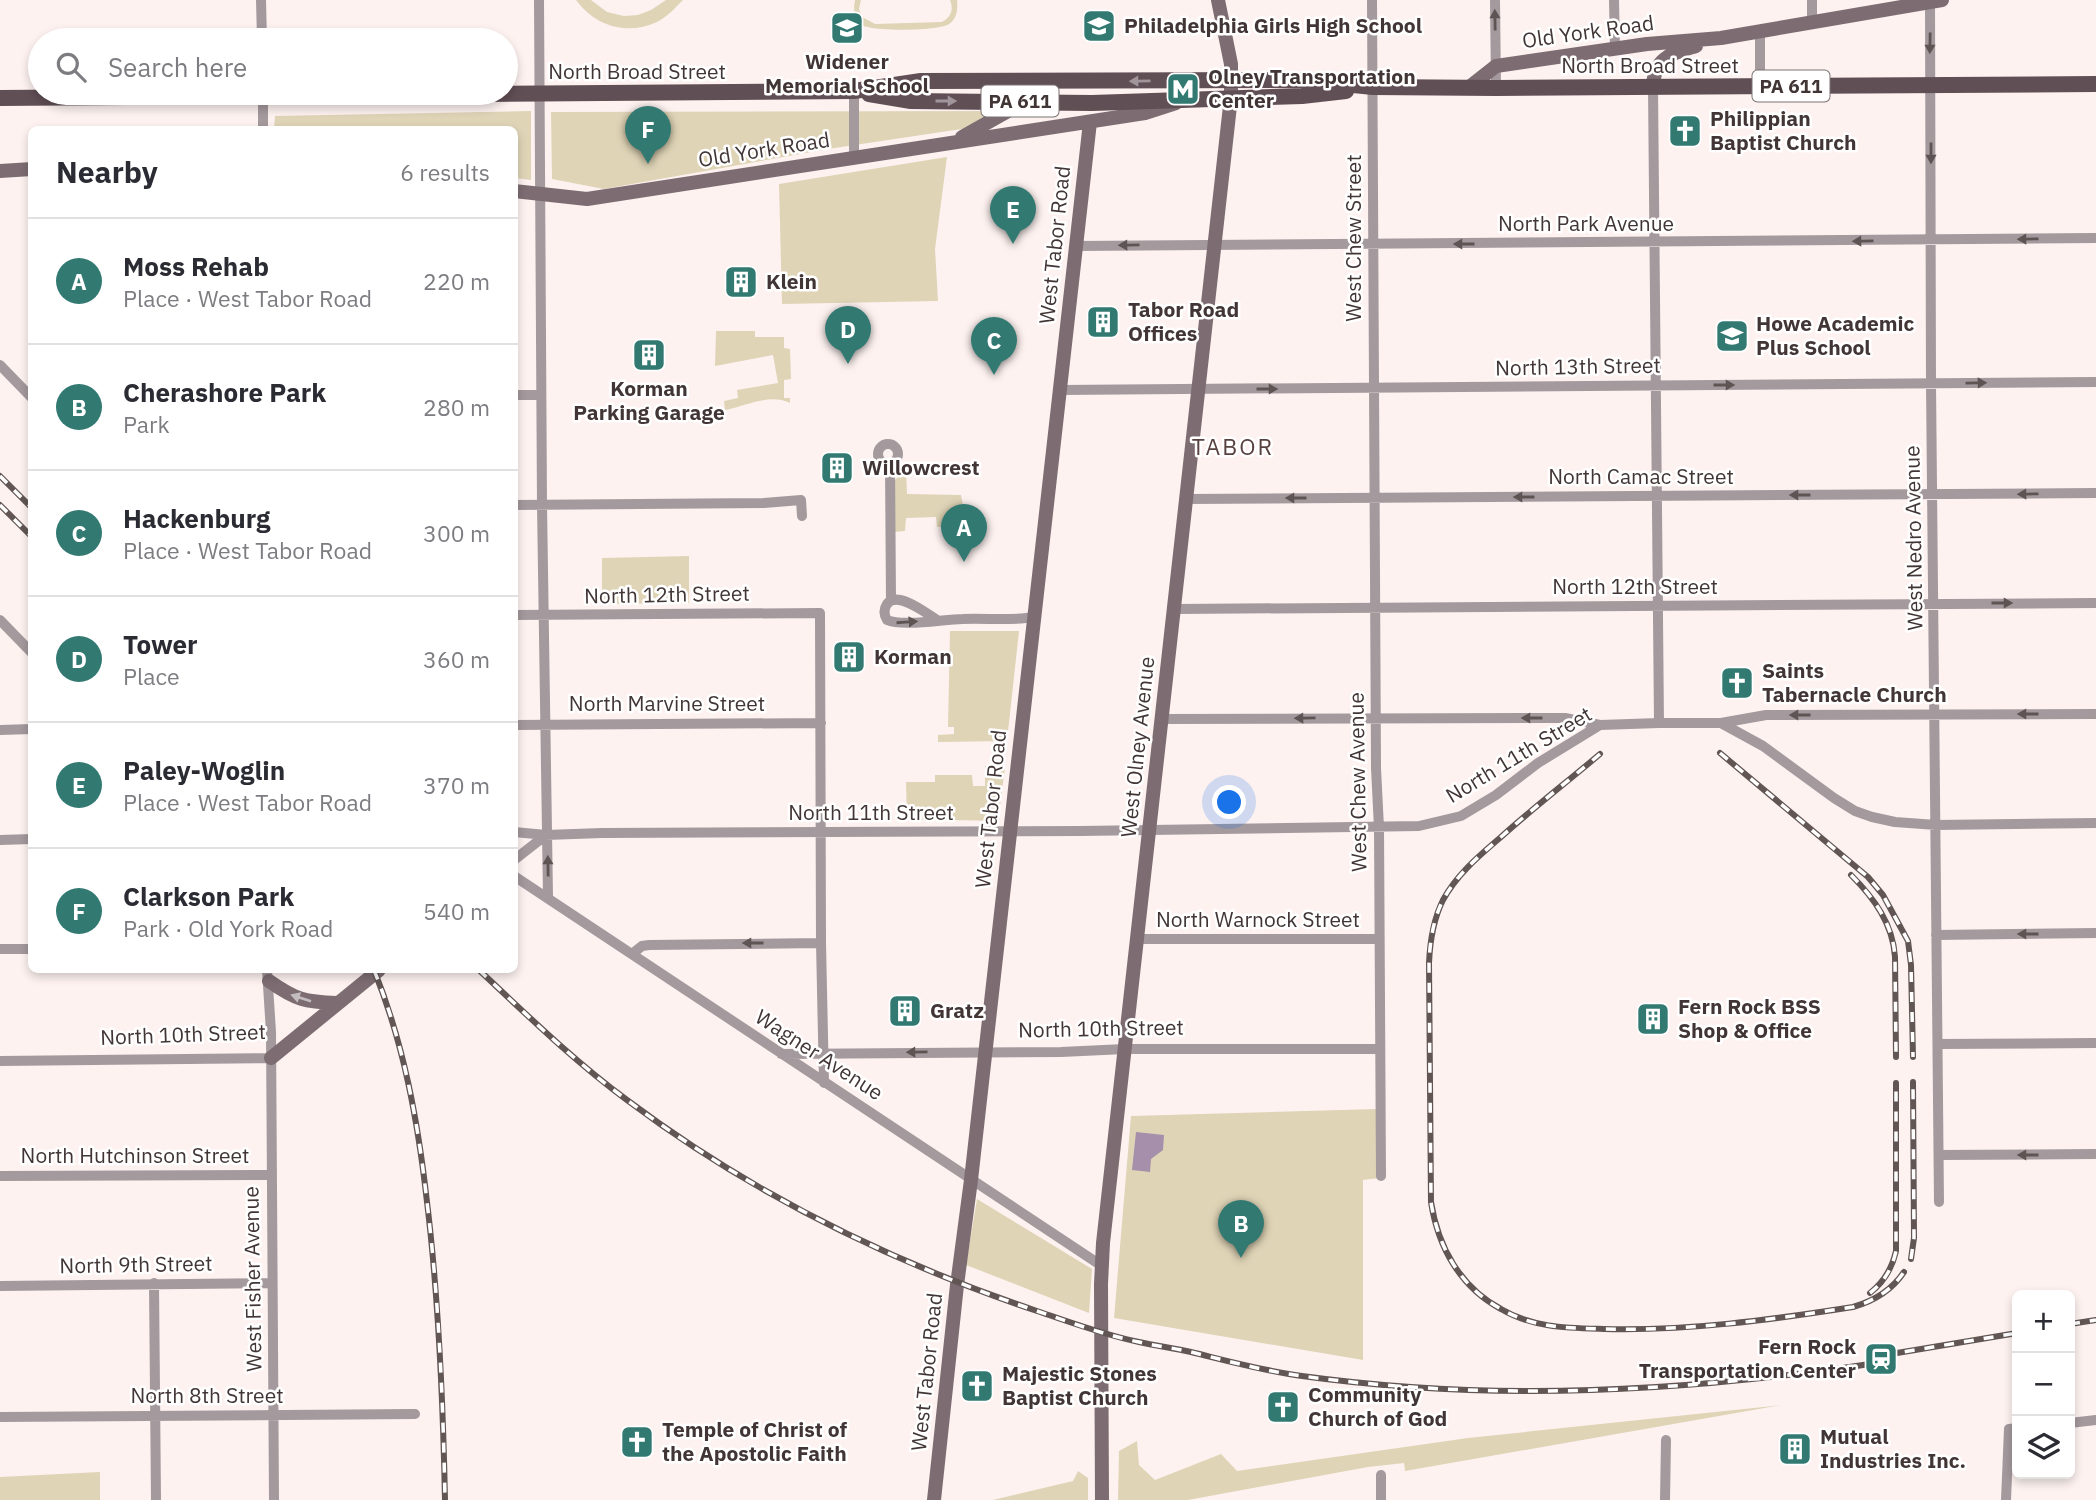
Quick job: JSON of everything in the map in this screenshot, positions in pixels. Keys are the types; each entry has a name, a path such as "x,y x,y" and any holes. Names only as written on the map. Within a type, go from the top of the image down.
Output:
{"main road":[{"name":"North Broad Street","path":"518,94 854,92 920,81 1304,80 1373,87 1468,88 2096,83"},
{"name":"North Broad Street","path":"854,92 911,101 1092,103 1302,96 1373,87"},
{"name":"North Broad Street","path":"0,98 28,98"}],"street":[{"path":"261,0 262,28"},
{"path":"540,0 541,395 548,897"},
{"name":"West Olney Avenue","path":"1102,1500 1102,1266 1233,80 1218,0"},
{"path":"1372,0 1373,87"},
{"path":"1495,0 1496,88"},
{"path":"1614,0 1615,48"},
{"path":"1812,0 1812,22"},
{"name":"Old York Road","path":"1468,88 1496,66 1615,48 1721,38 1934,1"},
{"name":"West Nedro Avenue","path":"1934,1 1930,85 1931,384 1939,1202"},
{"path":"1760,32 1760,86"},
{"name":"Old York Road","path":"1653,87 1653,73 1665,58 1721,38"},
{"name":"West Chew Street","path":"1373,87 1373,388"},
{"path":"1653,87 1659,723"},
{"name":"Old York Road","path":"854,92 854,158"},
{"name":"Old York Road","path":"518,191 587,200 1145,113 1186,99"},
{"path":"955,141 1026,101"},
{"path":"263,105 263,126"},
{"name":"West Tabor Road","path":"934,1500 1090,122"},
{"path":"0,171 28,169"},
{"name":"North Park Avenue","path":"1076,246 2096,238"},
{"path":"0,365 28,394"},
{"name":"North 13th Street","path":"1060,390 2096,382"},
{"name":"West Chew Avenue","path":"1373,388 1381,1176"},
{"path":"518,395 541,395"},
{"path":"890,464 891,600 884,610 885,617 891,622 899,623 1034,617"},
{"name":"North Camac Street","path":"1187,499 2096,493"},
{"path":"518,505 801,500 802,516"},
{"path":"891,600 903,600 937,620"},
{"name":"North 12th Street","path":"1175,609 2096,603"},
{"name":"North 12th Street","path":"518,615 820,613 821,723"},
{"path":"0,621 28,649"},
{"path":"1721,723 1766,715 2096,714"},
{"path":"1163,719 1565,718 1600,725"},
{"path":"821,723 824,1083"},
{"name":"North Marvine Street","path":"518,725 821,723"},
{"name":"North 11th Street","path":"518,832 546,835 1419,826 1461,816 1496,795 1538,763 1600,725 1659,723 1721,723 1763,746 1855,811 1895,822 1936,825 2096,823"},
{"path":"0,730 28,729"},
{"path":"518,857 546,835"},
{"path":"0,840 28,839"},
{"name":"Wagner Avenue","path":"518,878 1102,1266"},
{"path":"1936,934 2096,933"},
{"name":"North Warnock Street","path":"1138,939 1379,939"},
{"path":"632,954 642,946 649,945 821,943"},
{"path":"0,949 28,949"},
{"name":"North 10th Street","path":"0,1061 271,1058 375,973"},
{"path":"268,975 295,998 308,1002 337,1003"},
{"name":"West Fisher Avenue","path":"268,975 274,1500"},
{"path":"1938,1044 2096,1043"},
{"name":"North 10th Street","path":"781,1054 1125,1049 1379,1049"},
{"path":"1939,1155 2096,1154"},
{"name":"North Hutchinson Street","path":"0,1176 271,1175"},
{"path":"154,1283 156,1500"},
{"name":"North 9th Street","path":"0,1286 272,1283"},
{"name":"North 8th Street","path":"0,1416 415,1414"},
{"path":"2075,1422 2096,1420"},
{"path":"2006,1500 2012,1439"},
{"path":"1665,1500 1666,1440"},
{"path":"1381,1475 1381,1500"}],"shaded area":[{"path":"576,0 591,0 607,12 624,16 638,15 666,0 683,0 661,20 646,26 623,28 602,22"},
{"path":"855,0 861,0 859,9 862,17 875,24 942,22 951,13 950,0 957,0 957,10 952,22 943,26 878,29 859,23 855,14"},
{"path":"531,111 531,180 518,178 518,126 274,126 275,116"},
{"path":"999,111 975,127 828,149 604,189 552,179 551,112"},
{"path":"947,157 935,249 938,301 782,304 779,184"},
{"path":"716,331 755,331 755,337 784,337 784,348 790,349 791,379 784,380 784,398 790,398 790,403 774,399 725,410 724,401 738,398 737,390 778,383 773,355 715,366"},
{"path":"906,469 907,494 961,495 967,527 937,527 936,517 906,518 905,531 894,532 893,482"},
{"path":"689,556 689,603 602,604 602,558"},
{"path":"950,631 1019,631 1007,741 938,742 938,735 954,734 954,727 948,727"},
{"path":"997,765 1005,768 998,821 907,819 906,782 935,782 935,775 972,775 973,786 985,786 985,766"},
{"path":"1377,1109 1379,1178 1363,1180 1363,1360 1114,1318 1131,1116"},
{"path":"1136,1132 1164,1135 1163,1150 1151,1159 1150,1172 1132,1170"},
{"path":"977,1199 1092,1269 1089,1313 966,1265"},
{"path":"1782,1405 1405,1471 1404,1463 1368,1467 1188,1500 1118,1500 1119,1451 1137,1441 1139,1465 1155,1480 1221,1454 1237,1471 1468,1438"},
{"path":"1078,1471 1088,1478 1088,1500 993,1500 1073,1481"},
{"path":"100,1472 100,1500 0,1500 0,1477"}],"railway":[{"path":"0,476 28,504"},
{"path":"0,505 28,533"},
{"path":"1720,753 1868,877 1883,895 1908,941 1913,1057"},
{"path":"1600,754 1469,866 1443,900 1434,923 1429,963 1431,1202 1439,1235 1453,1264 1474,1289 1513,1315 1551,1326 1604,1329 1729,1324 1853,1307 1882,1294 1904,1272"},
{"path":"1851,875 1881,912 1891,934 1895,957 1896,1057"},
{"path":"375,973 402,1055 423,1172 437,1313 445,1500"},
{"path":"482,973 607,1085 674,1134 773,1195 824,1222 929,1270 983,1292 1113,1336 1288,1374 1445,1389 1518,1391 1662,1387 1877,1363"},
{"path":"1911,1259 1914,1238 1913,1082"},
{"path":"1870,1293 1887,1275 1896,1251 1896,1083"},
{"path":"2075,1323 2096,1320"},
{"path":"1885,1355 2012,1334"}],"place":[{"name":"Philadelphia Girls High School","path":"1099,26"},
{"name":"Widener Memorial School","path":"847,28"},
{"name":"Olney Transportation Center","path":"1183,89"},
{"name":"Philippian Baptist Church","path":"1685,131"},
{"name":"Clarkson Park","path":"648,164"},
{"name":"Paley-Woglin","path":"1013,244"},
{"name":"Klein","path":"741,282"},
{"name":"Tabor Road Offices","path":"1103,322"},
{"name":"Howe Academic Plus School","path":"1732,336"},
{"name":"Korman Parking Garage","path":"649,355"},
{"name":"Tower","path":"848,364"},
{"name":"Hackenburg","path":"994,375"},
{"name":"Willowcrest","path":"837,468"},
{"name":"Moss Rehab","path":"964,562"},
{"name":"Korman","path":"849,657"},
{"name":"Saints Tabernacle Church","path":"1737,683"},
{"name":"Gratz","path":"905,1011"},
{"name":"Fern Rock BSS Shop & Office","path":"1653,1019"},
{"name":"Cherashore Park","path":"1241,1258"},
{"name":"Fern Rock Transportation Center","path":"1881,1359"},
{"name":"Majestic Stones Baptist Church","path":"977,1386"},
{"name":"Community Church of God","path":"1283,1407"},
{"name":"Temple of Christ of the Apostolic Faith","path":"637,1442"},
{"name":"Mutual Industries Inc.","path":"1795,1449"}],"district":[{"name":"TABOR","path":"1233,447"}]}
